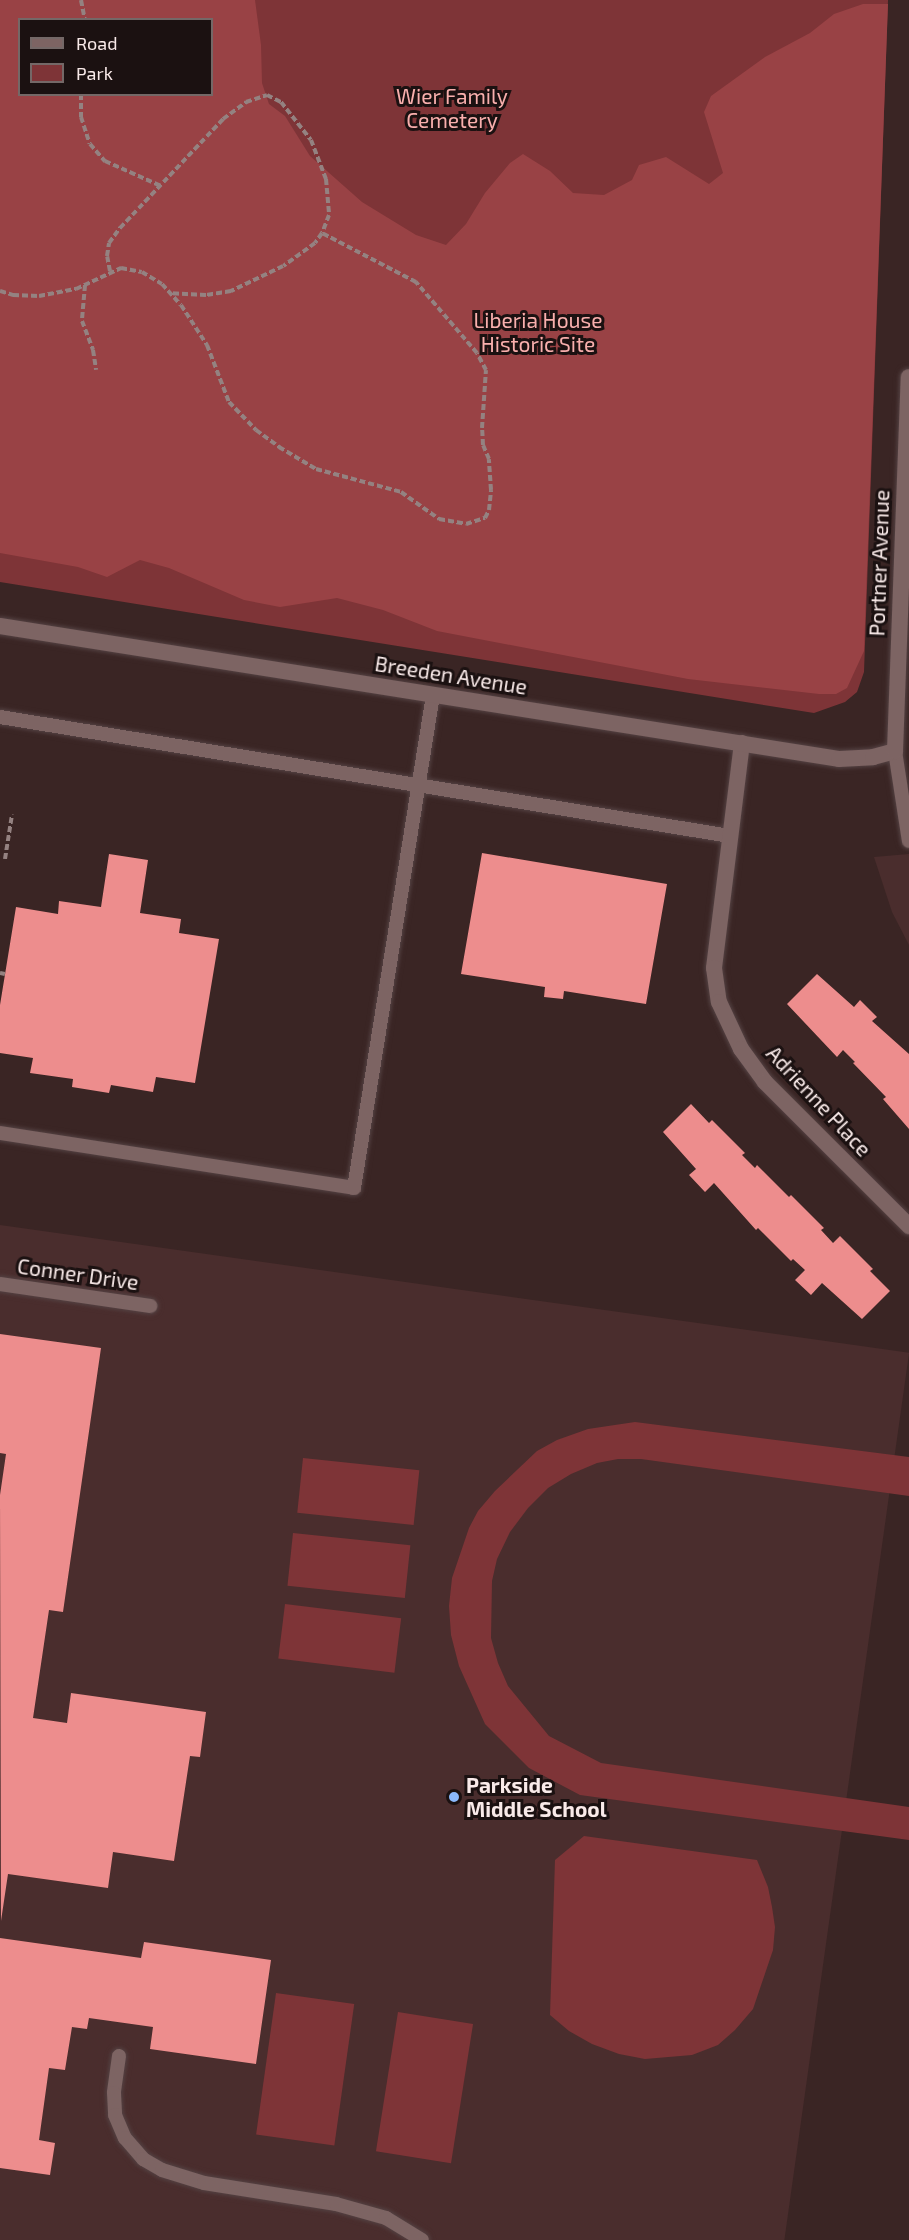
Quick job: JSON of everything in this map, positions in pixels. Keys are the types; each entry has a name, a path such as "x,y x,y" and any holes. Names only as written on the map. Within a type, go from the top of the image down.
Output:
{"street":[{"name":"Portner Avenue","path":"895,751 909,377"},
{"name":"Breeden Avenue","path":"0,626 839,759 873,757 895,751"},
{"name":"Adrienne Place","path":"742,744 714,968 715,985 725,1022 765,1082 909,1226"}],"lane":[{"path":"0,1133 354,1188 433,695"},
{"path":"0,717 730,836"},
{"path":"895,751 909,841"},
{"name":"Conner Drive","path":"0,1284 150,1306"},
{"path":"119,2056 115,2115 126,2138 143,2159 162,2170 204,2183 336,2204 386,2218 422,2240"}],"path":[{"path":"81,0 85,18"},
{"path":"81,96 81,117 90,144 105,161 161,186"},
{"path":"110,271 106,256 110,243 120,228 223,118 246,102 267,96 282,102 311,140 320,158 330,201 329,215 322,233 315,243 283,266 231,291 206,295 171,293"},
{"path":"0,291 13,296 39,296 85,288 110,271 121,268 142,272 171,293 207,345 229,402 256,430 316,469 389,487 439,519 466,524 488,516 491,490 489,459 483,445 482,428 486,370 477,353 416,282 401,272 322,233"},
{"path":"85,288 82,326 93,350 96,370"},
{"path":"5,859 12,815"}],"shaded area":[{"path":"909,854 909,945 892,912 874,857"},
{"name":"Parkside Middle School","path":"0,1225 909,1353 784,2240 0,2240"}],"green space":[{"name":"Liberia House Historic Site","path":"0,0 888,0 864,672 857,692 845,702 814,713 0,582"},
{"name":"Liberia House Historic Site","path":"0,0 255,0 261,45 262,83 269,104 285,116 310,156 362,202 416,235 446,245 466,224 485,193 510,163 523,154 550,171 573,193 604,195 632,180 639,165 666,157 709,184 723,173 704,112 711,96 765,57 810,33 834,14 863,4 888,4 864,651 847,688 836,694 819,694 688,679 437,631 383,610 337,598 280,607 244,600 169,568 140,560 107,577 78,567 0,553"},
{"path":"635,1422 909,1457 909,1496 641,1459 618,1459 597,1463 571,1474 548,1488 528,1508 510,1532 497,1559 492,1581 491,1638 508,1686 549,1736 601,1763 909,1807 909,1840 580,1795 529,1768 485,1724 459,1666 451,1635 449,1606 452,1578 469,1528 478,1511 495,1491 537,1451 557,1440 588,1429"},
{"path":"303,1458 419,1470 414,1525 297,1513"},
{"path":"293,1533 410,1545 405,1598 287,1586"},
{"path":"285,1604 401,1618 394,1673 278,1659"},
{"path":"584,1836 757,1860 768,1887 772,1907 775,1927 773,1950 753,2009 718,2045 692,2055 645,2059 619,2054 592,2044 569,2031 550,2015 555,1860"},
{"path":"276,1993 354,2004 334,2146 256,2135"},
{"path":"398,2012 473,2024 451,2163 376,2151"}],"building":[{"path":"482,853 667,884 646,1004 564,991 563,999 544,997 545,987 461,974"},
{"path":"109,854 148,860 140,913 181,919 179,933 219,939 195,1083 156,1077 153,1092 111,1085 109,1093 72,1087 73,1079 30,1073 33,1058 0,1053 0,1005 16,907 58,914 59,901 101,907"},
{"path":"817,974 854,1007 860,1000 877,1017 872,1021 909,1054 909,1129 883,1099 886,1097 853,1063 855,1062 843,1050 837,1057 787,1004"},
{"path":"691,1104 709,1123 712,1120 745,1153 742,1155 755,1168 757,1165 789,1197 791,1195 824,1228 821,1230 833,1243 840,1236 873,1269 870,1271 890,1291 862,1319 822,1283 811,1295 795,1280 805,1270 793,1259 791,1261 758,1228 756,1230 714,1183 705,1192 689,1175 696,1169 663,1132"},
{"path":"0,1334 101,1348 63,1612 49,1610 33,1718 67,1723 71,1693 206,1712 200,1757 190,1756 174,1861 113,1852 108,1888 8,1874 1,1921 0,1495 6,1454 0,1453"},
{"path":"0,1938 141,1958 144,1942 271,1960 256,2064 150,2049 153,2027 89,2018 87,2029 72,2027 65,2070 49,2068 39,2140 55,2143 50,2175 0,2168"}],"place":[{"name":"Parkside Middle School","path":"454,1797"}],"park label":[{"name":"Wier Family Cemetery","path":"452,108"}]}
